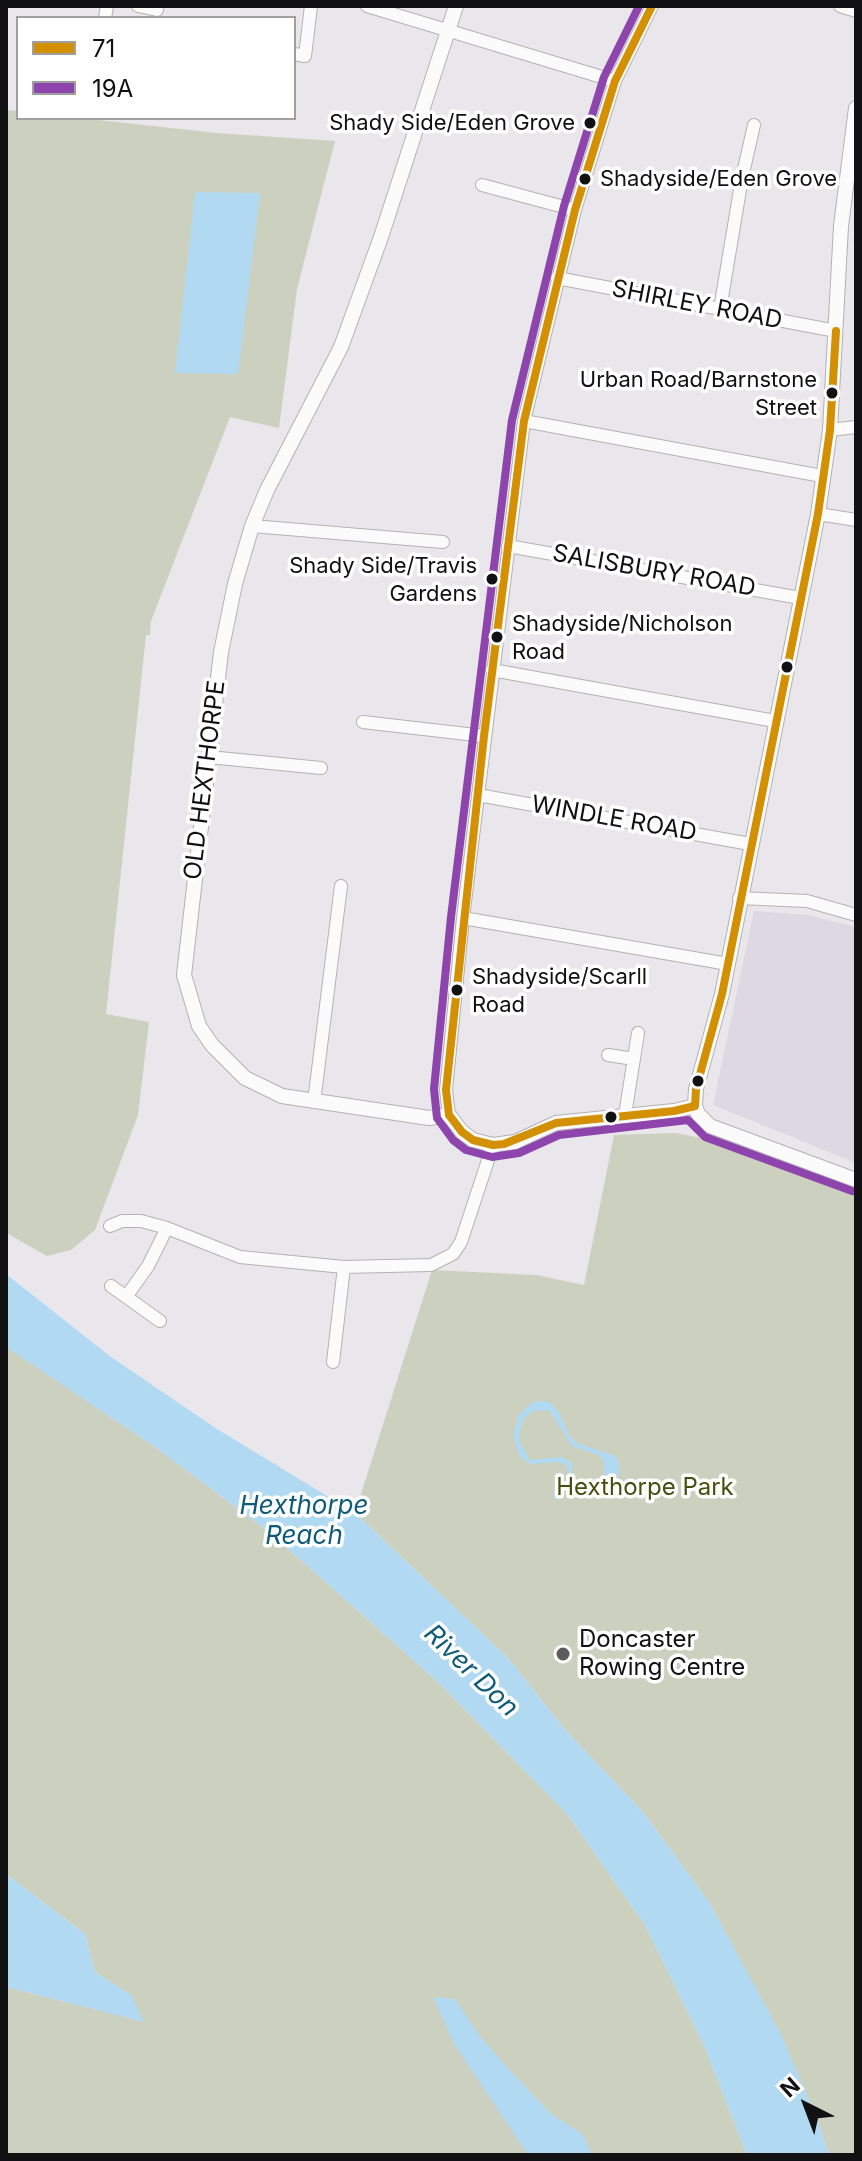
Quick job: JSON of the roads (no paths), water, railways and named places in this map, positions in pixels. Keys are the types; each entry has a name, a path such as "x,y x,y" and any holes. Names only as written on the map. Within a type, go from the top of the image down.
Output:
{"street":[{"path":"138,6 157,10"},
{"path":"296,54 305,56 311,6"},
{"path":"367,6 615,81"},
{"name":"OLD HEXTHORPE","path":"449,1115 429,1118 314,1102 282,1096 264,1088 229,1065 199,1026 184,975 184,953 225,625 252,526 267,490 341,347 381,237 456,6"},
{"path":"652,6 615,81 575,210 524,421 484,736 446,1090 449,1115 462,1132 473,1140 493,1145 515,1142 556,1123 674,1111 695,1106"},
{"path":"840,6 856,11"},
{"path":"856,108 843,211 830,430 818,514 728,964 696,1089 695,1106 710,1126 856,1180"},
{"path":"720,309 754,125"},
{"path":"482,185 575,210"},
{"name":"SHIRLEY ROAD","path":"557,278 836,331"},
{"path":"524,421 822,476"},
{"path":"830,430 856,427"},
{"path":"818,514 856,520"},
{"path":"252,526 443,542"},
{"name":"SALISBURY ROAD","path":"508,546 800,598"},
{"path":"492,670 775,721"},
{"path":"363,722 484,736"},
{"path":"209,757 321,768"},
{"name":"WINDLE ROAD","path":"478,795 750,844"},
{"path":"314,1102 341,886"},
{"path":"739,898 807,901 856,915"},
{"path":"463,918 728,964"},
{"path":"625,1115 638,1033"},
{"path":"608,1055 634,1059"},
{"path":"110,1226 129,1220 167,1228 240,1257 344,1267 431,1265 453,1254 461,1242 493,1145"},
{"path":"126,1297 148,1266 167,1228"},
{"path":"333,1362 344,1267"},
{"path":"111,1286 160,1321"}],"water":[{"path":"195,192 260,193 238,374 175,373"},
{"path":"6,1274 111,1357 217,1429 355,1513 507,1657 566,1731 643,1812 709,1902 782,2036 829,2155 747,2155 705,2048 645,1925 567,1814 438,1682 268,1531 152,1445 6,1347"},
{"path":"545,1401 560,1414 569,1435 577,1443 615,1456 619,1473 612,1483 605,1476 603,1460 598,1455 572,1446 549,1410 533,1411 524,1418 519,1433 520,1442 530,1460 562,1457 572,1463 572,1481 557,1499 554,1498 553,1493 564,1484 567,1466 559,1462 530,1464 520,1457 513,1436 518,1416 532,1402"},
{"path":"6,1874 85,1934 95,1972 131,1995 144,2022 6,1987"},
{"path":"433,1997 455,1999 479,2035 550,2113 583,2135 592,2155 528,2155 454,2044"}],"place":[{"name":"Shady Side/Eden Grove","path":"590,123"},
{"name":"Shadyside/Eden Grove","path":"585,179"},
{"name":"Urban Road/Barnstone Street","path":"832,393"},
{"name":"Shady Side/Travis Gardens","path":"492,579"},
{"name":"Shadyside/Nicholson Road","path":"497,637"},
{"name":"Shadyside/Scarll Road","path":"457,990"},
{"name":"Doncaster Rowing Centre","path":"563,1654"}],"park label":[{"name":"Hexthorpe Park","path":"645,1488"}],"water label":[{"name":"Hexthorpe Reach","path":"304,1521"},
{"name":"River Don","path":"471,1671"}]}
